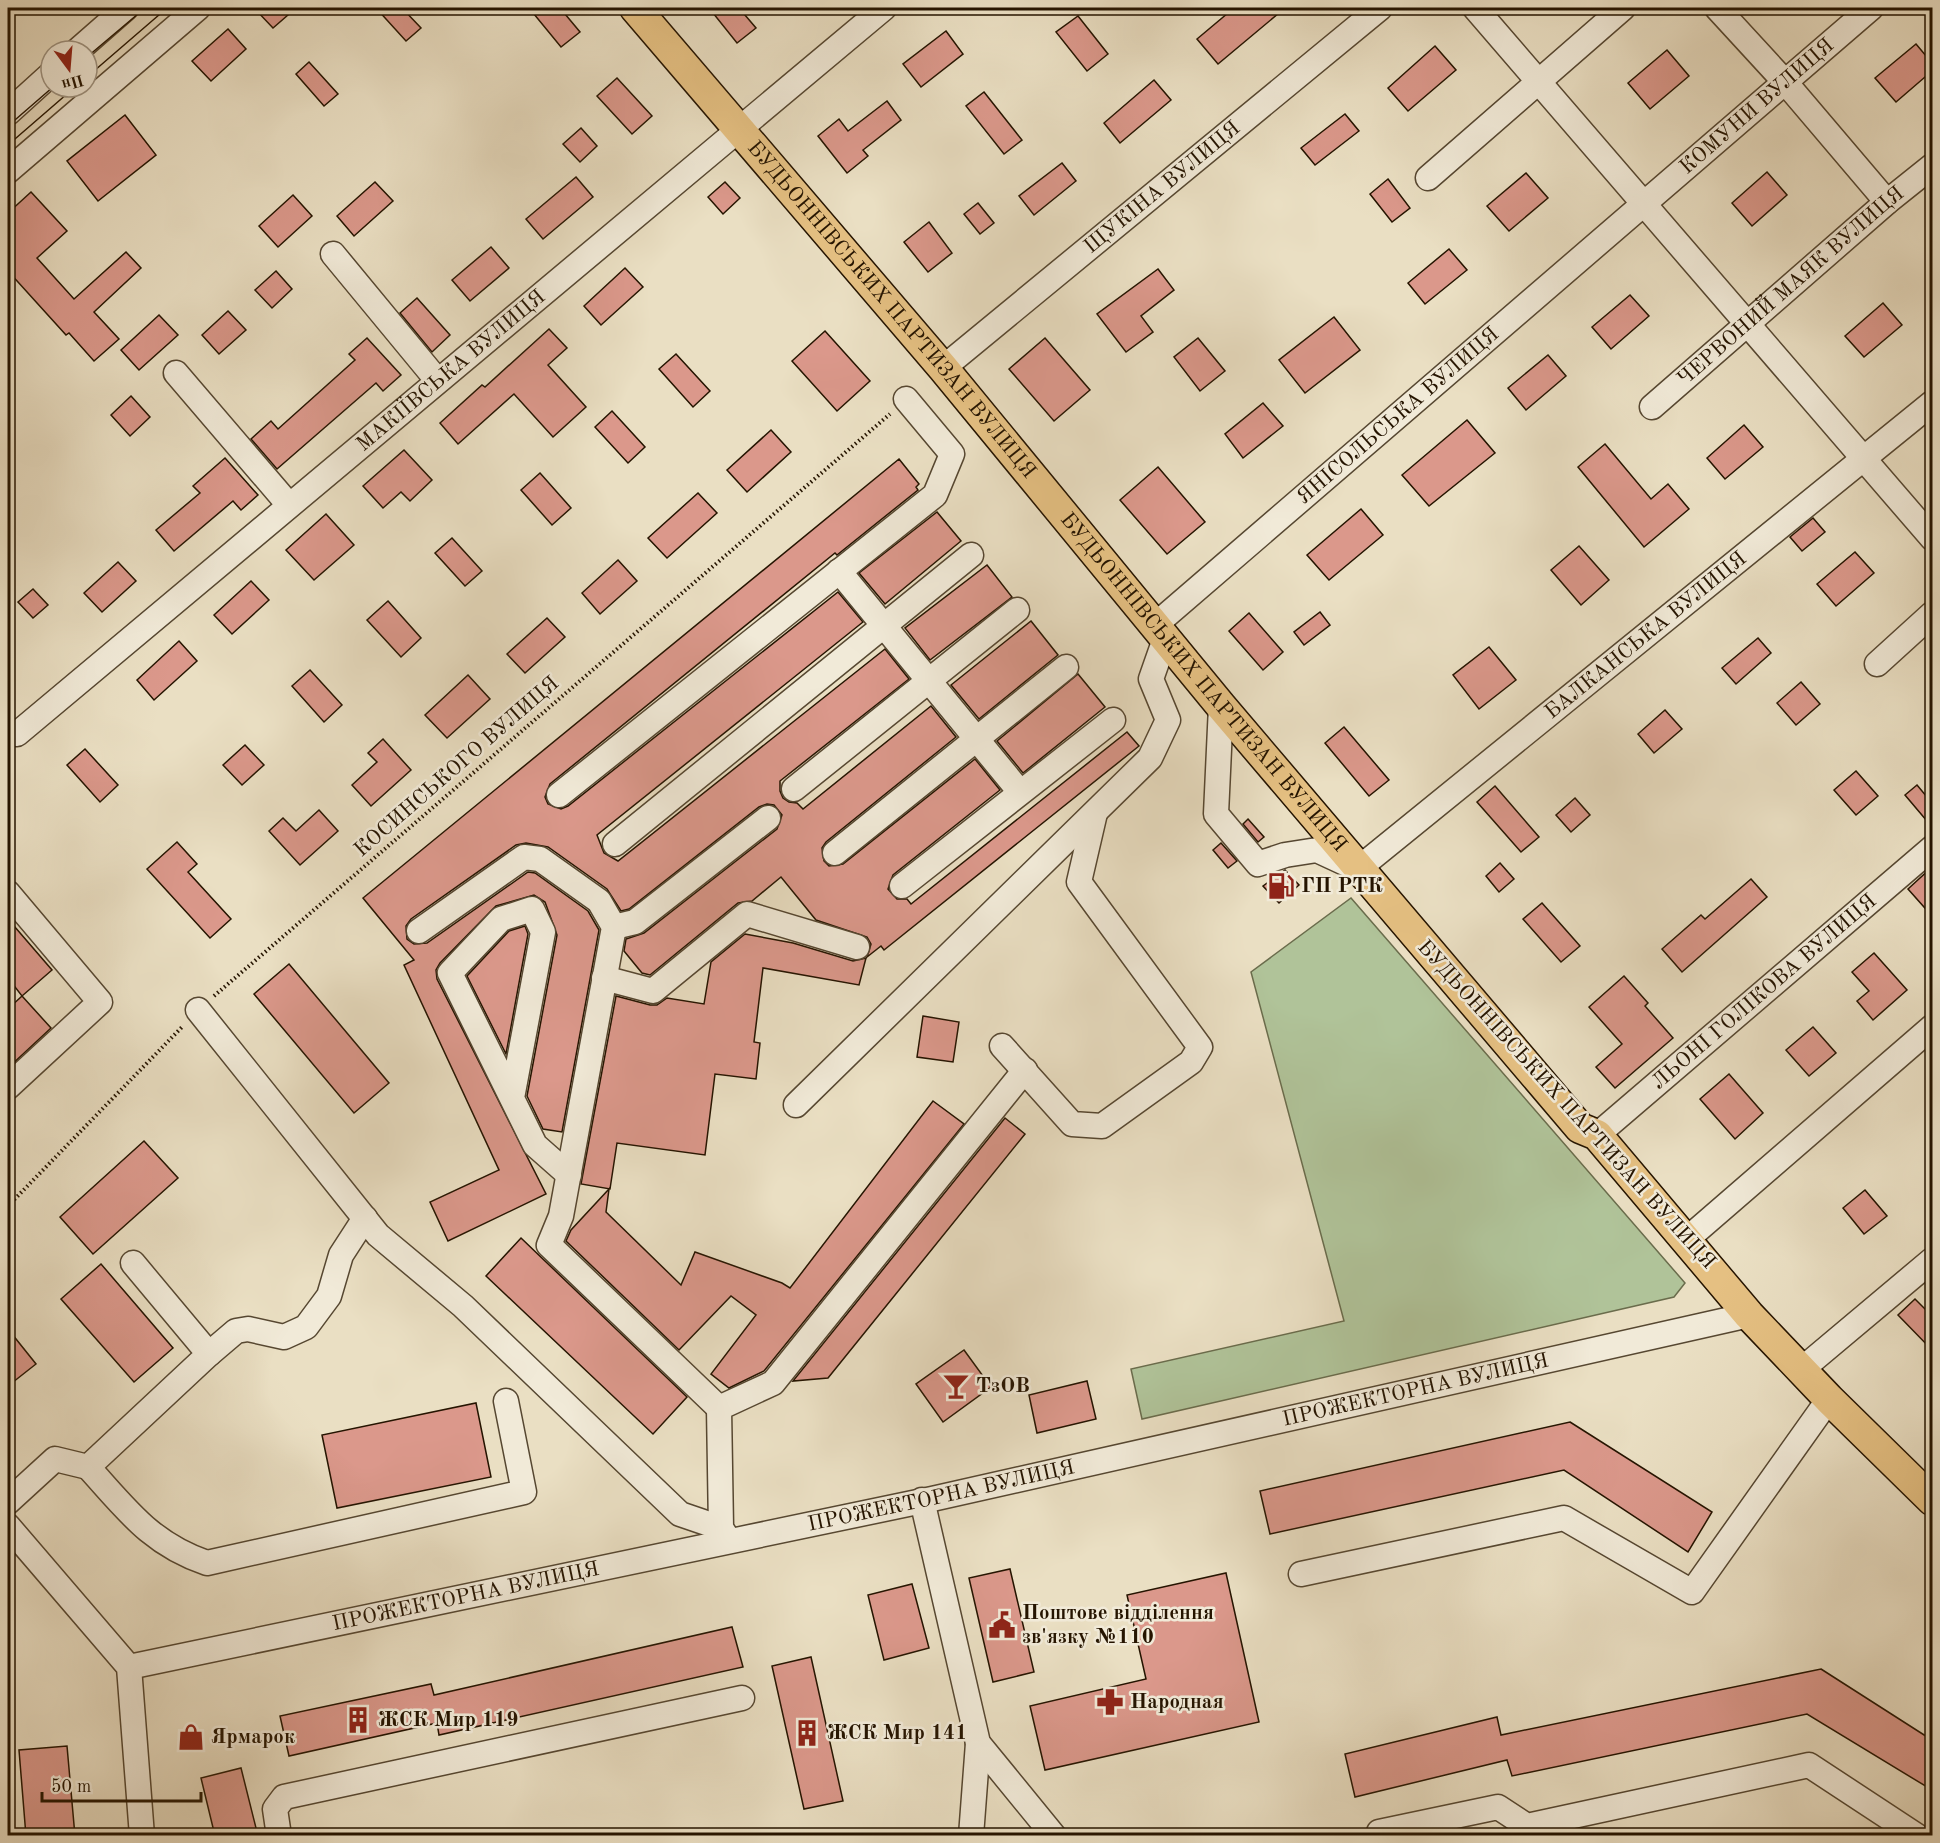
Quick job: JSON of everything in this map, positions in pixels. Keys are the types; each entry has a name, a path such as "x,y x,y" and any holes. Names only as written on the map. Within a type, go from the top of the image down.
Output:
{"main road":[{"name":"БУДЬОННІВСЬКИХ ПАРТИЗАН ВУЛИЦЯ","path":"635,8 943,368 1221,706 1580,1128 1597,1135 1749,1314 1829,1399 1932,1500"}],"street":[{"path":"91,39 126,8"},
{"path":"8,171 198,8"},
{"name":"МАКІЇВСЬКА ВУЛИЦЯ","path":"17,734 884,8"},
{"name":"ЩУКІНА ВУЛИЦЯ","path":"943,368 1380,8"},
{"path":"1475,8 1540,80 1642,204 1745,323 1866,458 1932,538"},
{"path":"1428,178 1623,8"},
{"path":"1717,8 1785,82 1887,202"},
{"name":"КОМУНИ ВУЛИЦЯ","path":"1642,204 1871,8"},
{"path":"8,112 39,85"},
{"name":"ЧЕРВОНИЙ МАЯК ВУЛИЦЯ","path":"1652,407 1745,323 1932,166"},
{"name":"ЯНІСОЛЬСЬКА ВУЛИЦЯ","path":"1160,632 1642,204"},
{"path":"333,254 437,380"},
{"path":"176,373 289,505"},
{"path":"559,795 935,495 952,454 906,399"},
{"name":"БАЛКАНСЬКА ВУЛИЦЯ","path":"1358,868 1932,403"},
{"path":"615,844 971,555"},
{"path":"839,572 1020,792"},
{"path":"794,789 1017,610"},
{"path":"1877,663 1932,614"},
{"path":"796,1105 1150,758 1168,720 1152,678 1160,632"},
{"path":"835,853 1066,667"},
{"path":"1221,706 1216,814 1258,864 1285,855 1317,850 1358,868"},
{"path":"902,886 1113,720"},
{"path":"1002,1046 1072,1124 1102,1126 1191,1062 1200,1047 1079,882 1095,813"},
{"path":"614,927 635,922 768,818"},
{"name":"ЛЬОНІ ГОЛІКОВА ВУЛИЦЯ","path":"1597,1135 1932,848"},
{"path":"198,1010 378,1235 463,1306 680,1514 725,1534 719,1408 549,1245 561,1216 614,927 599,901 540,860 524,856 419,930"},
{"path":"8,892 100,1002 8,1087"},
{"path":"512,1098 543,932 531,909 501,919 450,973 535,1145 569,1175"},
{"path":"604,978 652,991 747,914 856,947"},
{"path":"1686,1240 1932,1027"},
{"path":"719,1408 773,1383 1025,1070"},
{"path":"88,1467 236,1331 248,1329 284,1337 306,1327 329,1296 341,1255 365,1218"},
{"path":"1801,1370 1932,1260"},
{"path":"133,1263 209,1354"},
{"name":"ПРОЖЕКТОРНА ВУЛИЦЯ","path":"129,1667 725,1534 922,1500 1749,1314"},
{"path":"1301,1574 1564,1518 1692,1592 1829,1399"},
{"path":"8,1502 55,1459 88,1467 144,1529 181,1554 207,1563 524,1492 506,1401"},
{"path":"922,1500 978,1743 971,1836"},
{"path":"8,1526 129,1667 142,1836"},
{"path":"279,1836 275,1809 284,1797 742,1698"},
{"path":"978,1743 1054,1836"},
{"path":"1379,1832 1498,1807 1527,1826 1809,1765 1917,1836"}],"path":[{"name":"КОСИНСЬКОГО ВУЛИЦЯ","path":"8,1206 198,1010 906,399"}],"green space":[{"path":"1351,898 1685,1283 1674,1297 1142,1419 1131,1369 1344,1321 1251,972"}],"building":[{"path":"254,8 296,8 273,28"},
{"path":"376,8 402,8 421,28 406,41"},
{"path":"529,8 560,8 580,32 561,47"},
{"path":"709,8 739,8 756,28 737,43"},
{"path":"1234,8 1285,8 1218,64 1197,39"},
{"path":"1078,16 1108,54 1087,71 1056,32"},
{"path":"228,29 246,49 211,81 192,61"},
{"path":"946,31 963,54 921,87 903,64"},
{"path":"1916,44 1932,63 1932,71 1896,102 1875,78"},
{"path":"1435,46 1456,70 1408,111 1388,88"},
{"path":"1667,50 1689,76 1650,109 1628,83"},
{"path":"309,62 338,94 324,106 296,74"},
{"path":"617,78 652,116 632,134 597,96"},
{"path":"1154,80 1171,100 1120,143 1104,123"},
{"path":"984,92 1022,140 1004,154 966,106"},
{"path":"887,101 901,120 863,150 868,156 847,173 818,136 839,119 848,131"},
{"path":"1345,114 1359,131 1315,165 1301,148"},
{"path":"125,115 156,155 98,201 67,161"},
{"path":"581,128 597,146 580,162 563,144"},
{"path":"1062,163 1076,181 1034,215 1019,196"},
{"path":"1767,172 1787,195 1752,226 1732,203"},
{"path":"1526,173 1548,198 1509,231 1487,206"},
{"path":"576,177 593,197 543,239 526,219"},
{"path":"1388,179 1410,208 1392,222 1370,194"},
{"path":"375,182 393,201 354,236 337,216"},
{"path":"725,182 740,198 723,214 708,197"},
{"path":"31,192 67,231 37,258 74,299 126,252 141,268 94,312 119,339 94,361 69,333 66,335 8,271 8,213"},
{"path":"293,195 312,216 278,247 259,226"},
{"path":"978,203 994,223 980,234 964,214"},
{"path":"929,222 952,253 928,272 904,242"},
{"path":"491,247 509,268 470,301 452,280"},
{"path":"1449,249 1467,270 1425,304 1408,283"},
{"path":"625,268 643,287 601,325 584,306"},
{"path":"1158,269 1174,290 1141,316 1153,332 1126,352 1097,314"},
{"path":"276,271 292,289 272,308 255,290"},
{"path":"1630,295 1649,316 1611,349 1592,327"},
{"path":"417,298 450,335 432,352 400,313"},
{"path":"1883,303 1902,325 1864,357 1845,336"},
{"path":"228,311 246,330 219,354 202,335"},
{"path":"159,315 178,335 139,370 121,350"},
{"path":"1334,317 1360,350 1305,393 1279,360"},
{"path":"549,329 567,348 548,365 586,407 553,437 514,394 458,444 440,423 482,385 485,387"},
{"path":"825,331 870,381 837,411 792,361"},
{"path":"367,338 401,375 383,391 376,383 277,469 251,439 271,421 278,429 355,360 349,354"},
{"path":"1045,338 1090,390 1054,421 1009,369"},
{"path":"1198,338 1225,371 1200,391 1174,357"},
{"path":"676,354 710,391 693,407 659,369"},
{"path":"1548,355 1566,376 1526,410 1508,388"},
{"path":"131,396 150,417 130,436 111,415"},
{"path":"1263,403 1283,426 1243,458 1225,434"},
{"path":"612,411 645,447 628,463 595,427"},
{"path":"1467,420 1495,453 1429,506 1402,475"},
{"path":"1744,425 1763,447 1725,479 1707,458"},
{"path":"771,430 791,452 747,492 727,470"},
{"path":"1605,444 1651,499 1668,484 1689,509 1644,547 1578,467"},
{"path":"404,450 432,480 410,501 401,492 383,508 363,486"},
{"path":"225,458 258,495 241,510 233,501 174,551 156,530 200,493 193,486"},
{"path":"899,459 919,484 916,487 918,490 837,555 835,553 550,784 545,797 548,804 561,809 568,806 838,592 863,622 597,835 604,853 618,861 885,649 909,679 780,781 780,791 783,798 797,803 803,809 931,706 956,737 826,842 822,848 824,861 829,866 843,864 975,759 1000,790 893,875 888,889 897,899 907,899 911,904 1127,732 1139,746 884,950 881,946 867,957 871,944 867,937 816,920 781,877 752,901 738,903 650,975 642,973 624,951 626,939 644,933 777,829 782,815 774,805 767,804 759,807 629,909 621,911 607,889 548,847 526,843 516,845 411,919 406,926 407,939 414,944 427,943 528,872 535,873 588,911 599,930 562,1132 543,1129 527,1096 557,935 545,902 534,895 496,906 440,963 436,970 437,979 546,1194 448,1241 430,1202 499,1170 404,965 414,960 363,898"},
{"path":"1158,467 1205,522 1167,554 1120,500"},
{"path":"540,473 571,508 552,525 521,490"},
{"path":"698,493 717,513 667,558 648,538"},
{"path":"1361,509 1383,535 1329,580 1307,555"},
{"path":"937,512 961,541 885,604 859,573"},
{"path":"326,514 354,545 314,580 286,550"},
{"path":"1813,518 1825,532 1802,551 1790,537"},
{"path":"452,538 482,571 465,586 435,553"},
{"path":"1579,546 1609,580 1581,605 1551,570"},
{"path":"1855,552 1874,573 1836,606 1817,584"},
{"path":"618,560 637,581 600,614 582,593"},
{"path":"118,562 136,581 102,612 84,593"},
{"path":"987,565 1012,597 930,660 905,628"},
{"path":"251,581 269,600 232,634 214,615"},
{"path":"33,589 48,605 33,618 18,602"},
{"path":"388,601 421,638 401,657 367,620"},
{"path":"1320,612 1330,625 1304,645 1294,632"},
{"path":"1249,613 1283,652 1263,670 1229,631"},
{"path":"547,618 565,637 525,673 507,654"},
{"path":"1031,621 1058,655 979,719 951,685"},
{"path":"1758,638 1771,653 1736,684 1722,668"},
{"path":"179,641 197,661 154,700 137,680"},
{"path":"1489,647 1516,680 1479,709 1453,675"},
{"path":"310,670 342,705 324,722 292,686"},
{"path":"1078,674 1105,707 1023,773 997,741"},
{"path":"468,675 490,699 447,738 425,715"},
{"path":"1801,682 1820,704 1796,725 1777,703"},
{"path":"1665,710 1682,729 1654,753 1638,734"},
{"path":"1344,727 1389,780 1369,796 1325,743"},
{"path":"383,739 411,770 371,806 352,785 377,762 368,753"},
{"path":"245,745 264,765 242,785 223,765"},
{"path":"85,749 118,785 100,802 67,765"},
{"path":"1856,771 1878,796 1856,815 1834,790"},
{"path":"1917,785 1932,803 1932,827 1905,795"},
{"path":"1495,786 1539,837 1521,852 1477,802"},
{"path":"1575,798 1590,815 1571,832 1556,815"},
{"path":"319,810 338,831 300,865 269,831 283,818 296,831"},
{"path":"1248,819 1264,837 1258,842 1243,824"},
{"path":"177,842 197,864 188,872 231,919 210,938 147,869"},
{"path":"1221,843 1237,861 1228,868 1213,850"},
{"path":"1500,863 1514,879 1499,892 1486,876"},
{"path":"1932,867 1932,916 1908,889"},
{"name":"ГП РТК","path":"1285,870 1299,885 1279,903 1263,886"},
{"path":"1751,879 1767,897 1682,972 1662,949 1701,915 1705,919"},
{"path":"1542,903 1580,946 1561,962 1523,919"},
{"path":"8,919 52,970 22,996 8,978"},
{"path":"525,926 528,934 506,1054 467,976 509,931"},
{"path":"745,934 793,943 853,961 866,958 859,985 763,968 754,1042 760,1043 756,1079 715,1074 705,1155 617,1143 610,1189 581,1184 616,996 650,1005 657,1005 667,998 704,1004 711,962"},
{"path":"1874,953 1907,990 1873,1020 1857,1001 1869,991 1852,972"},
{"path":"289,964 389,1083 354,1113 254,994"},
{"path":"1624,976 1648,1003 1645,1006 1673,1038 1615,1088 1596,1067 1622,1044 1589,1007"},
{"path":"22,996 51,1028 8,1068 8,1009"},
{"path":"923,1016 959,1022 953,1062 917,1057"},
{"path":"1813,1027 1836,1053 1809,1076 1786,1050"},
{"path":"1729,1074 1763,1113 1735,1139 1700,1099"},
{"path":"933,1101 964,1124 764,1371 729,1388 711,1374 756,1315 731,1296 679,1350 566,1241 571,1230 609,1189 606,1212 681,1285 695,1252 782,1283 790,1288"},
{"path":"1005,1118 1025,1134 828,1378 793,1381"},
{"path":"144,1141 178,1178 93,1254 60,1217"},
{"path":"1865,1190 1887,1216 1864,1234 1843,1208"},
{"path":"521,1238 687,1397 653,1434 486,1276"},
{"path":"101,1264 173,1348 134,1382 61,1299"},
{"path":"1915,1299 1932,1316 1932,1350 1898,1315"},
{"path":"8,1329 36,1364 8,1386"},
{"path":"964,1350 991,1387 943,1422 916,1384"},
{"path":"1087,1381 1096,1419 1037,1433 1029,1395"},
{"path":"476,1403 491,1477 337,1508 322,1435"},
{"path":"1570,1422 1712,1512 1688,1552 1564,1470 1270,1534 1260,1491"},
{"name":"Поштове відділення зв'язку №110","path":"1010,1569 1034,1672 993,1682 969,1578"},
{"path":"1226,1573 1259,1722 1045,1770 1030,1706 1146,1679 1127,1595"},
{"path":"912,1584 929,1648 884,1660 868,1595"},
{"path":"732,1627 743,1667 439,1735 437,1723 289,1756 280,1716 431,1684 434,1695"},
{"name":"ЖСК Мир 141","path":"811,1657 843,1801 804,1809 772,1666"},
{"path":"1821,1669 1932,1740 1932,1790 1807,1714 1512,1776 1507,1760 1355,1797 1345,1754 1497,1717 1501,1735"},
{"path":"67,1746 75,1836 26,1836 19,1750"},
{"path":"241,1768 258,1836 215,1836 201,1778"}],"tram line":[{"path":"99,47 145,8"},
{"path":"99,67 167,8"},
{"path":"8,126 39,99"},
{"path":"8,145 61,99"}],"place":[{"name":"ГП РТК","path":"1281,886"},
{"name":"ТзОВ","path":"956,1386"},
{"name":"Поштове відділення зв'язку №110","path":"1002,1625"},
{"name":"Народная","path":"1110,1702"},
{"name":"ЖСК Мир 119","path":"358,1720"},
{"name":"ЖСК Мир 141","path":"807,1733"},
{"name":"Ярмарок","path":"191,1737"}]}
